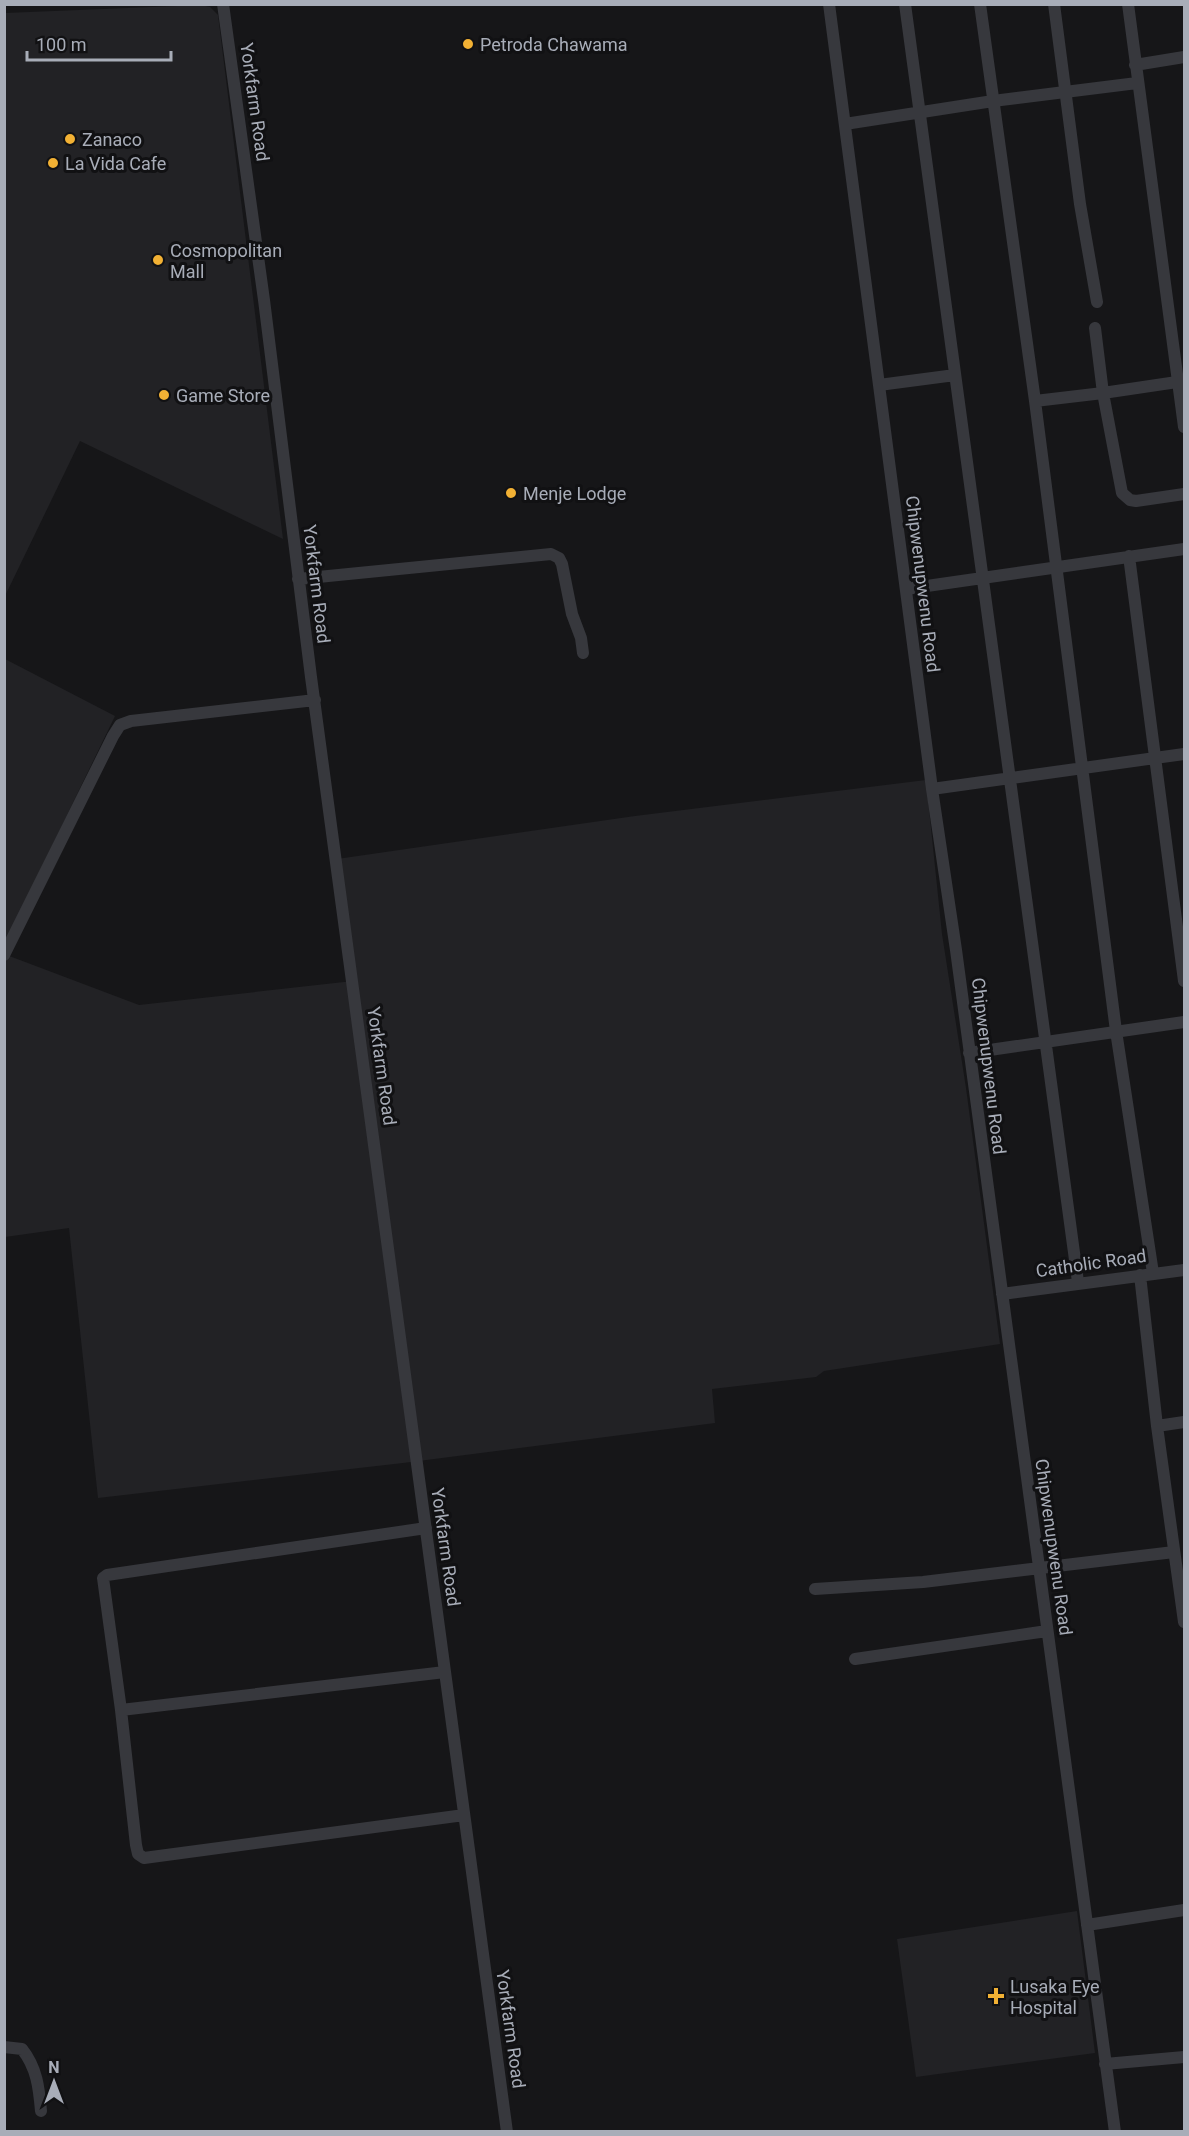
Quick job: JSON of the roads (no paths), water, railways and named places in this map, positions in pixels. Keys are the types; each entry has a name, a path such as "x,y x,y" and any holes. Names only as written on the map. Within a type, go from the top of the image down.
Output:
{"street":[{"name":"Yorkfarm Road","path":"222,4 264,300 298,579 507,2132"},
{"name":"Chipwenupwenu Road","path":"829,4 932,789 1115,2132"},
{"path":"905,4 1078,1282"},
{"path":"980,4 1083,768 1146,1274 1157,1425 1184,1622"},
{"path":"1054,4 1085,240 1097,302"},
{"path":"1128,4 1177,382 1185,427"},
{"path":"1135,65 1185,57"},
{"path":"845,124 993,100 1137,83"},
{"path":"1095,328 1122,493 1130,500 1136,501 1185,494"},
{"path":"879,385 955,375"},
{"path":"1035,401 1177,382"},
{"path":"906,589 1185,549"},
{"path":"298,579 551,554 559,558 562,564 583,653"},
{"path":"1129,556 1185,981"},
{"path":"4,955 112,736 120,725 131,721 315,700"},
{"path":"932,789 1185,754"},
{"path":"969,1053 1185,1023"},
{"name":"Catholic Road","path":"1002,1294 1078,1282 1185,1270"},
{"path":"1157,1425 1185,1422"},
{"path":"426,1528 107,1575 103,1578 136,1845 138,1854 144,1858 464,1815"},
{"path":"815,1589 923,1582 1174,1552"},
{"path":"855,1659 1047,1631"},
{"path":"121,1710 445,1672"},
{"path":"1086,1925 1185,1910"},
{"path":"4,2047 22,2049 28,2057 38,2079 41,2111"},
{"path":"1105,2064 1185,2057"}],"place":[{"name":"Petroda Chawama","path":"468,44"},
{"name":"Zanaco","path":"70,139"},
{"name":"La Vida Cafe","path":"53,163"},
{"name":"Cosmopolitan Mall","path":"158,260"},
{"name":"Game Store","path":"164,395"},
{"name":"Menje Lodge","path":"511,493"},
{"name":"Lusaka Eye Hospital","path":"996,1996"}]}
